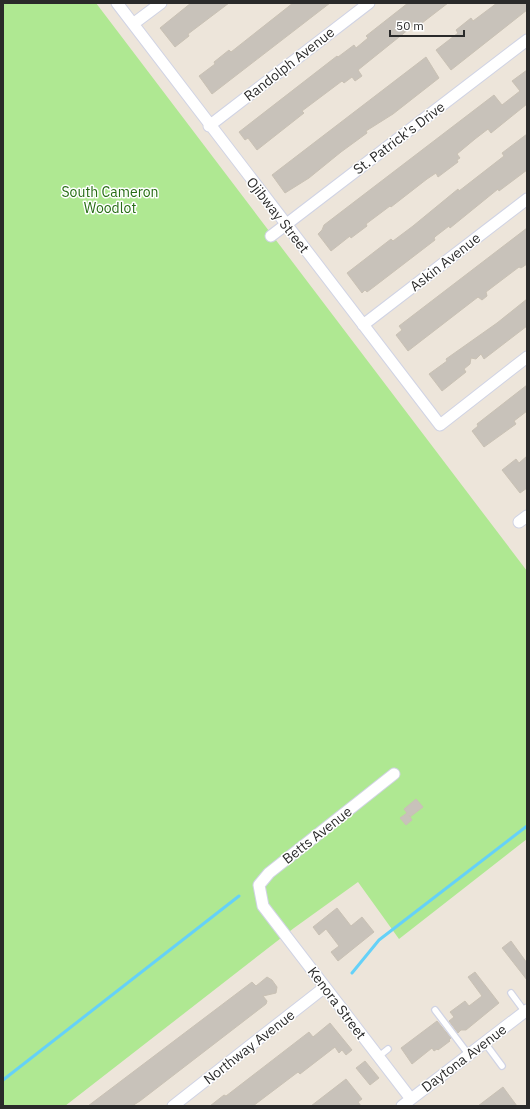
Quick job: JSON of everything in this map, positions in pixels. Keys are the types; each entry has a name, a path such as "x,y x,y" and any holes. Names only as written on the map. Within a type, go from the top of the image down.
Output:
{"street":[{"name":"Ojibway Street","path":"117,3 209,126 440,425 527,358"},
{"path":"134,24 161,3"},
{"name":"Randolph Avenue","path":"209,126 369,3"},
{"name":"St. Patrick's Drive","path":"271,236 527,40"},
{"name":"Askin Avenue","path":"363,325 527,199"},
{"name":"Betts Avenue","path":"263,906 259,885 270,873 394,774"},
{"name":"Kenora Street","path":"263,906 378,1057 409,1104"},
{"name":"Northway Avenue","path":"173,1106 325,987"},
{"name":"Daytona Avenue","path":"409,1104 485,1042 526,1011"}],"lane":[{"path":"511,993 526,1011"},
{"path":"435,1010 469,1055"},
{"path":"485,1042 502,1066"},
{"path":"378,1057 388,1049"}],"green space":[{"name":"South Cameron Woodlot","path":"3,3 96,3 527,571 527,839 399,939 358,882 294,928 65,1106 3,1106"}],"building":[{"path":"191,3 229,3 188,34 189,36 175,47 160,28"},
{"path":"293,3 330,3 212,94 199,76 215,64 214,62 229,50 231,52"},
{"path":"408,3 448,3 422,23 424,25 418,30 414,25 358,70 362,76 355,81 352,77 344,83 342,81 302,111 304,113 257,150 248,138 245,140 239,132 337,56 338,57 354,45 356,48 368,38 366,36"},
{"path":"497,3 527,3 527,10 451,70 436,50 458,33 456,30 471,18 473,21"},
{"path":"426,57 439,78 393,114 366,131 367,133 309,178 285,193 272,175"},
{"path":"527,70 527,104 491,133 488,129 475,139 457,154 460,158 457,160 458,162 438,177 436,173 427,179 366,224 367,226 351,238 350,236 331,251 318,234 324,225 494,95 502,105 520,91 512,81"},
{"path":"527,134 527,170 499,191 498,189 450,228 449,226 434,238 435,240 367,292 365,290 362,293 347,273 391,239 393,241 413,226 458,189 459,191 504,156 502,153"},
{"path":"527,228 527,264 521,268 519,267 486,292 487,296 482,300 478,297 408,351 396,335 402,330 399,326"},
{"path":"527,299 527,326 484,359 481,354 476,359 471,358 470,364 464,369 466,372 442,391 429,374 447,361 446,359 497,323"},
{"path":"527,385 527,411 514,421 516,424 484,447 472,431 478,426 477,424"},
{"path":"527,456 527,488 520,493 502,470 516,459 519,463"},
{"path":"416,799 423,807 410,817 412,820 406,825 400,818 407,813 404,809"},
{"path":"337,908 351,926 362,917 374,932 338,961 331,952 339,946 326,929 319,935 313,927"},
{"path":"511,941 527,963 527,980 502,948"},
{"path":"475,972 499,1003 466,1030 461,1030 458,1033 449,1021 454,1017 450,1012 465,1001 469,1006 482,996 468,977"},
{"path":"267,977 272,980 277,987 276,993 263,996 267,1001 266,1004 140,1101 132,1106 88,1106 252,982 256,986"},
{"path":"437,1021 451,1038 449,1040 450,1041 438,1050 437,1049 434,1051 432,1048 412,1064 401,1048"},
{"path":"330,1023 352,1050 346,1055 342,1050 339,1053 335,1047 300,1074 298,1072 253,1106 210,1106 224,1095 226,1096 309,1032 313,1037"},
{"path":"365,1061 379,1078 370,1085 356,1068"},
{"path":"346,1079 362,1099 358,1102 361,1106 311,1106"},
{"path":"503,1087 517,1106 478,1106"}],"waterway":[{"path":"352,973 379,940 527,826"},
{"path":"3,1080 239,896"}]}
